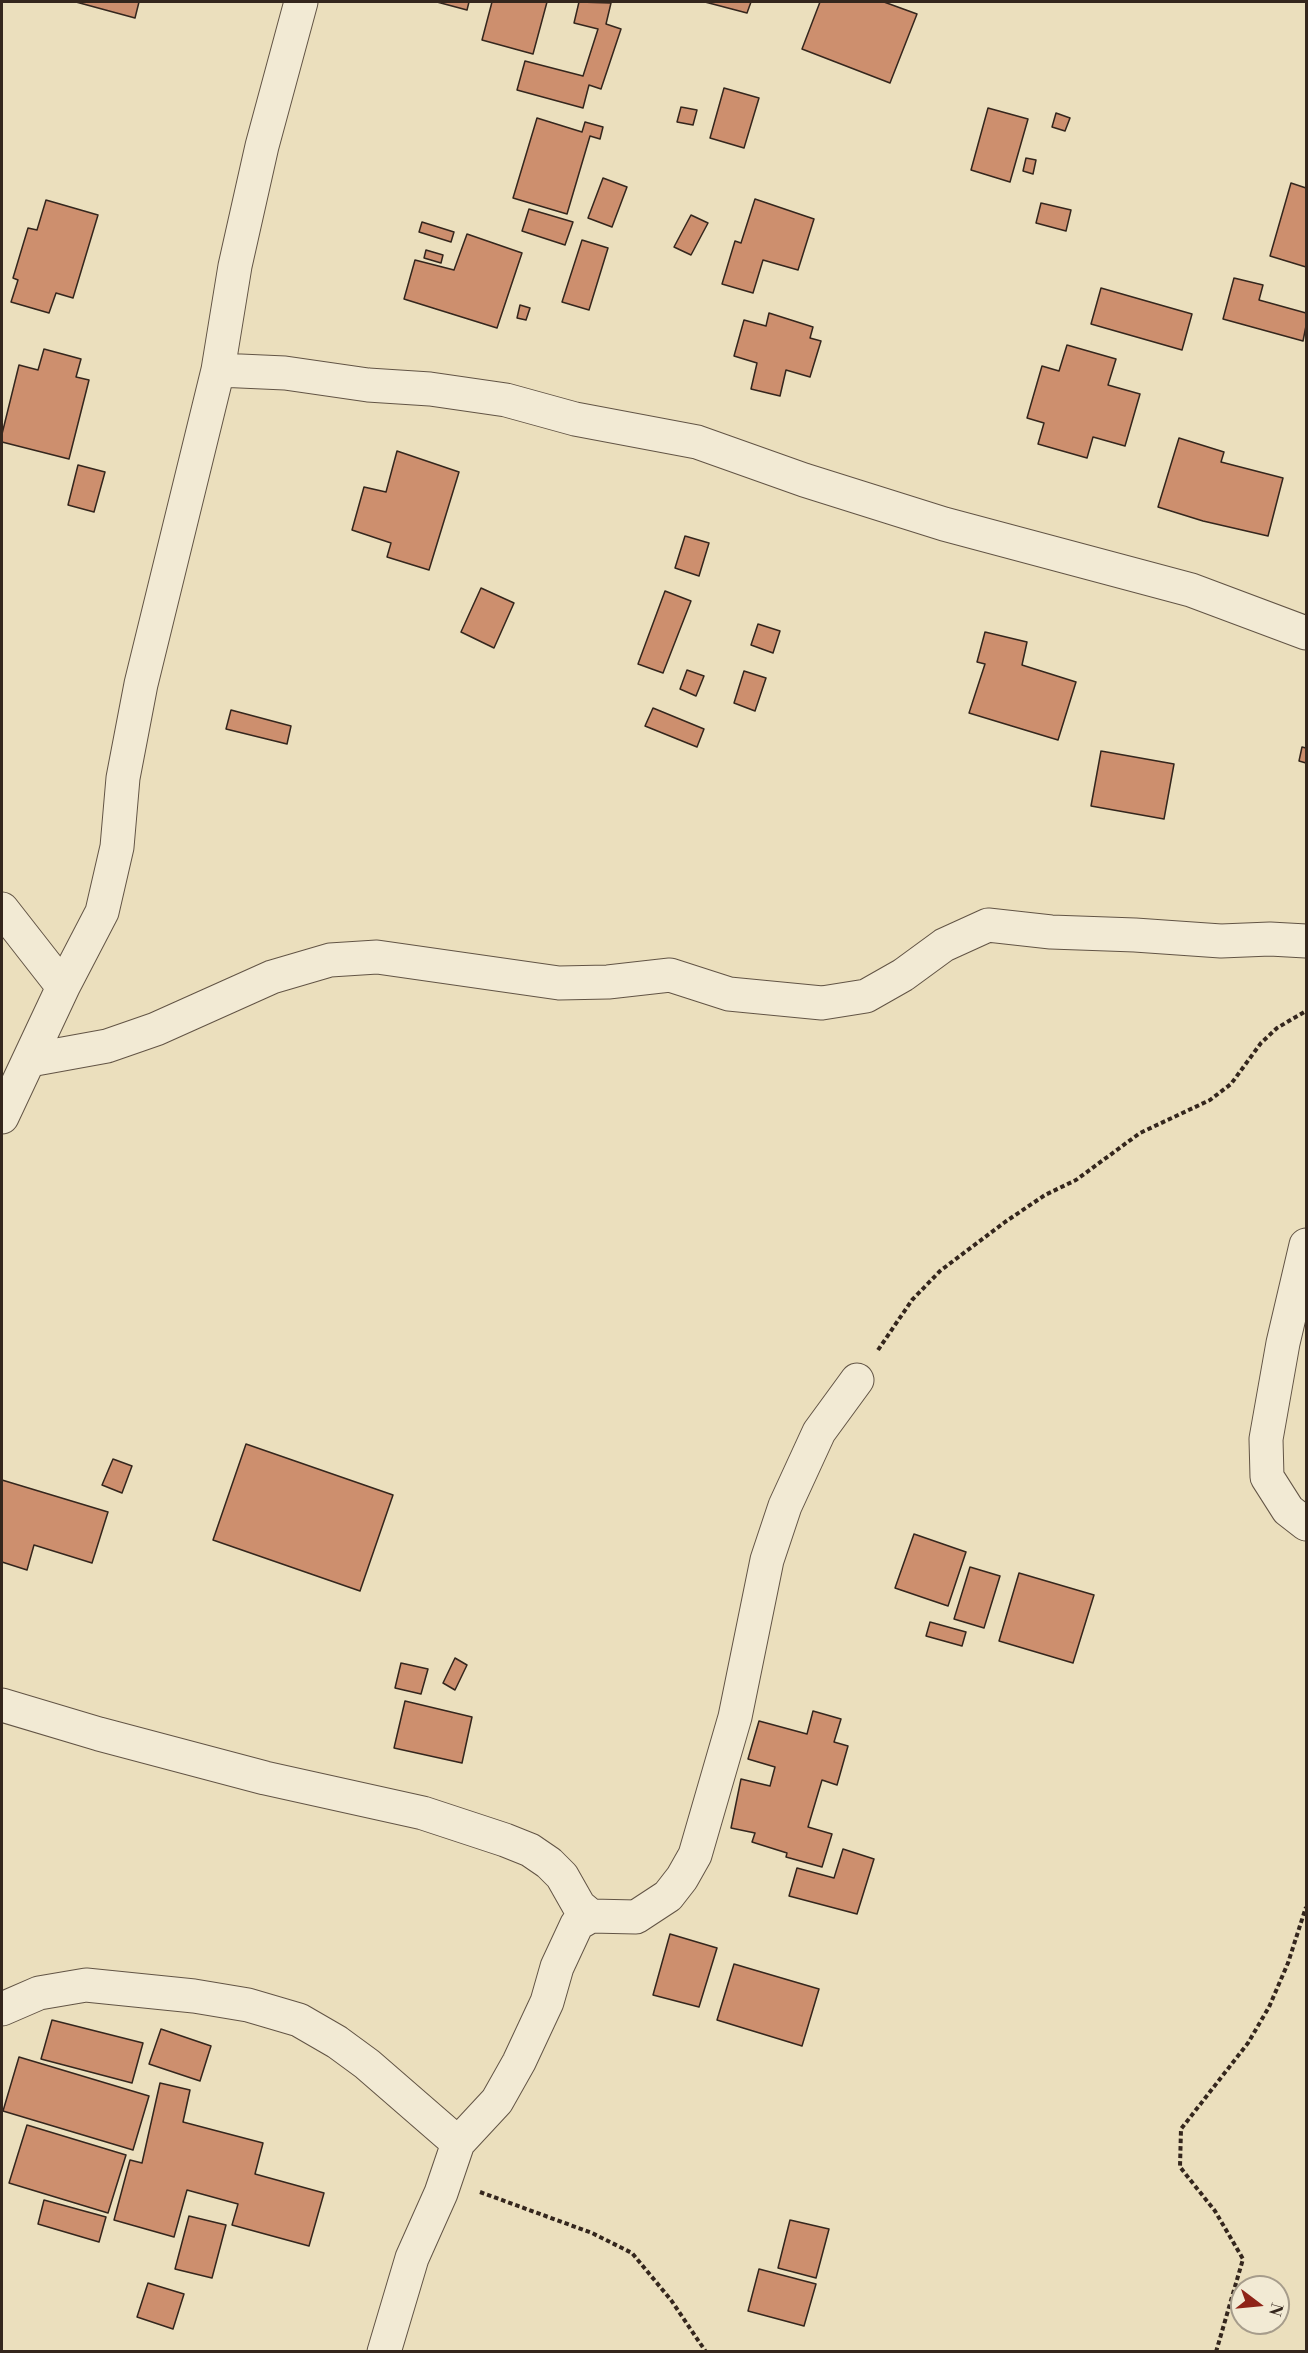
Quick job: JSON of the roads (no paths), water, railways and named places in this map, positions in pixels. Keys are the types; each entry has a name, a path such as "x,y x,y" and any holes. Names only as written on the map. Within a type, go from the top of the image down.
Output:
{"street":[{"path":"2,1117 63,987 102,912 117,847 123,778 141,684 218,370 235,266 262,146 301,2"},
{"path":"218,370 285,373 368,385 430,389 495,398 575,419 697,442 804,480 944,524 1191,590 1306,633"},
{"path":"2,909 63,987"},
{"path":"30,1060 106,1046 156,1029 272,977 330,960 377,957 558,983 608,982 669,975 729,994 822,1003 866,996 903,975 944,945 988,925 1051,932 1221,941 1270,939 1306,941"},
{"path":"1306,1245 1283,1343 1266,1439 1267,1477 1288,1510 1306,1524"},
{"path":"384,2352 412,2258 455,2152 496,2101 519,2062 547,2002 557,1967 577,1924 591,1916 636,1917 668,1896 695,1855 735,1717 767,1560 785,1506 819,1432 857,1380"},
{"path":"2,1705 99,1734 266,1778 423,1813 505,1840 530,1850 549,1863 562,1876 579,1906 591,1916"},
{"path":"2,2009 39,1993 86,1985 194,1996 248,2005 299,2020 337,2042 367,2064 455,2152"}]}
